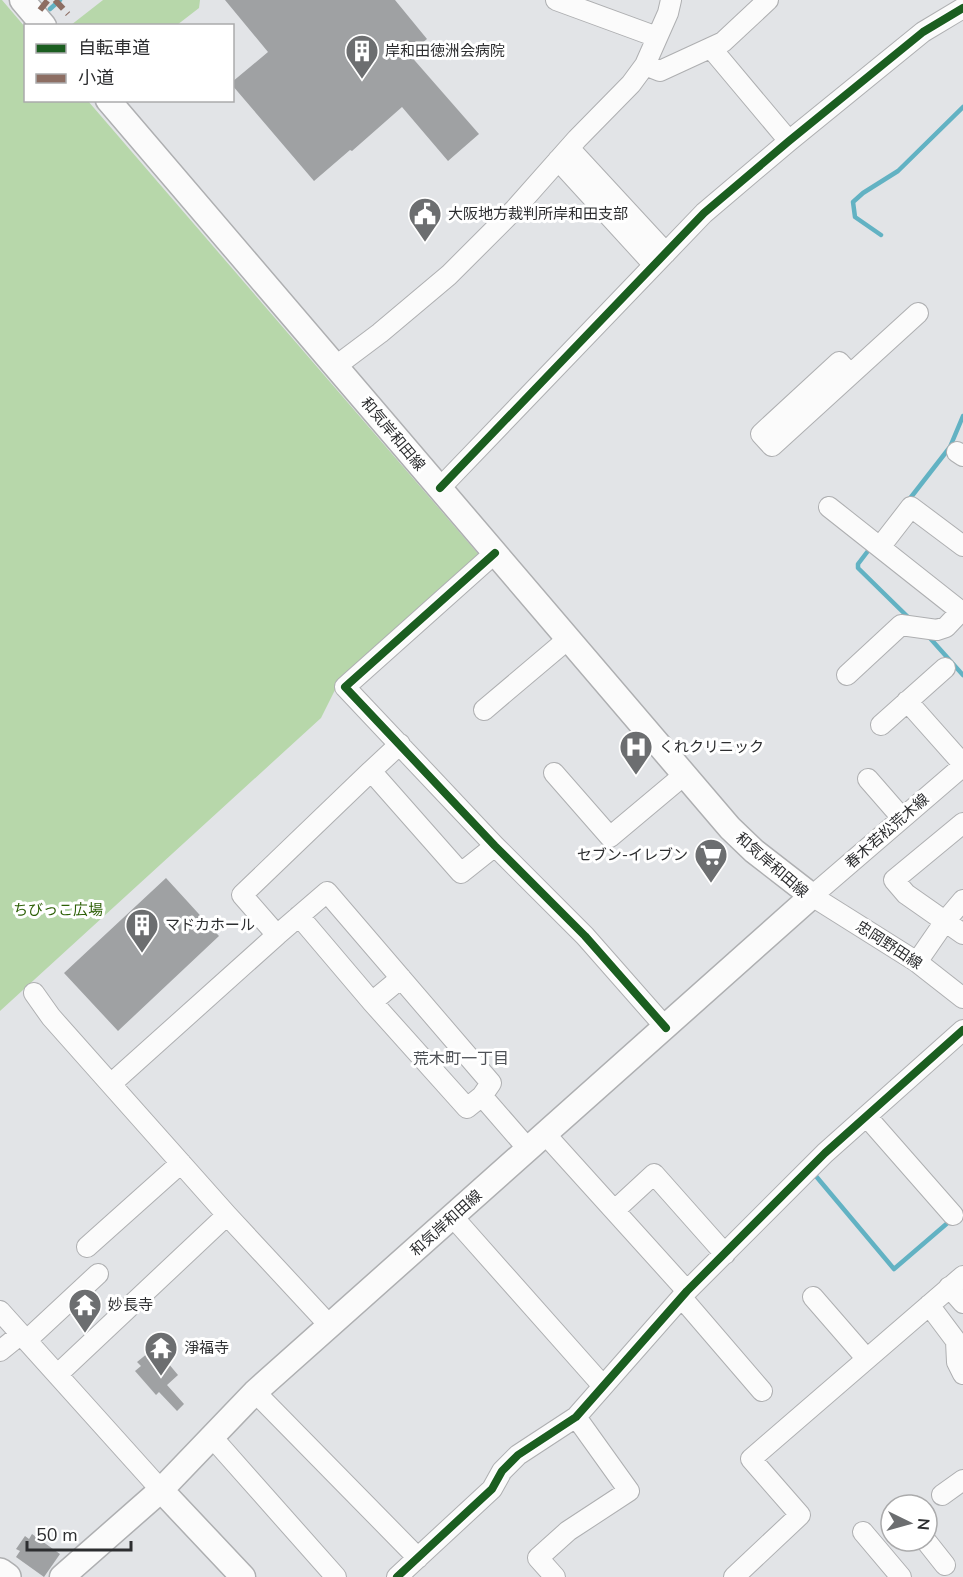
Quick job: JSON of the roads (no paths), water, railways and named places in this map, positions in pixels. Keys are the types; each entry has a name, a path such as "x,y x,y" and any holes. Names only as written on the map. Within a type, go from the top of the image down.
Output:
{"highway":[{"path":"0,1572 7,1577"}],"main road":[{"path":"22,0 42,24"},
{"name":"和気岸和田線","path":"62,1577 161,1490 255,1392 812,896 754,851 730,828 110,102"},
{"path":"161,1490 243,1577"}],"street":[{"path":"556,0 657,37"},
{"path":"336,366 380,333 449,274 514,209 563,154 631,84 645,65 668,13 670,0"},
{"path":"645,65 660,71 723,42 768,0"},
{"path":"440,488 704,213 922,32 963,8"},
{"path":"711,48 789,141"},
{"path":"563,154 660,259"},
{"path":"850,374 918,313"},
{"path":"829,507 962,612 946,627 937,630 901,625 847,675"},
{"path":"880,547 911,507 961,541"},
{"path":"495,553 345,687 495,846 585,936 666,1028"},
{"path":"484,710 568,639"},
{"path":"881,725 945,668"},
{"path":"907,701 963,765"},
{"path":"277,935 242,895 400,744"},
{"name":"春木若松荒木線","path":"812,896 963,765"},
{"path":"371,771 461,873 495,846"},
{"path":"554,773 609,837 684,775"},
{"path":"868,779 902,818"},
{"path":"963,823 894,880 906,894 963,934"},
{"path":"112,1083 277,935 299,916 327,892 491,1083 482,1096 467,1108 299,916"},
{"name":"忠岡野田線","path":"812,896 917,962 963,998"},
{"path":"917,962 963,900"},
{"path":"372,1002 401,978"},
{"path":"34,993 51,1017 227,1215 330,1326"},
{"path":"397,1577 492,1489 502,1471 518,1455 576,1417 685,1294 825,1154 963,1030"},
{"path":"482,1096 615,1210 762,1391"},
{"path":"867,1117 953,1215"},
{"path":"87,1247 181,1163"},
{"path":"615,1210 654,1174 725,1254"},
{"path":"58,1374 227,1215"},
{"path":"453,1217 603,1386"},
{"path":"0,1351 24,1337 98,1274"},
{"path":"734,1577 800,1515 751,1459 956,1282 963,1304"},
{"path":"813,1297 866,1358"},
{"path":"929,1305 956,1341 957,1362 963,1374"},
{"path":"0,1311 161,1490"},
{"path":"255,1392 418,1557"},
{"path":"555,1577 538,1558 568,1531 629,1491 576,1417"},
{"path":"211,1436 336,1577"},
{"path":"942,1495 963,1480"},
{"path":"863,1532 879,1542"},
{"path":"889,1553 901,1577"},
{"path":"936,1553 945,1565"}],"waterway":[{"path":"50,9 60,0"},
{"path":"881,235 855,217 853,202 898,171 963,107"},
{"path":"908,501 950,447 963,416"},
{"path":"871,547 858,564 858,568 910,619"},
{"path":"929,637 963,675"},
{"path":"815,1175 894,1269 951,1220"}],"place":[{"name":"岸和田徳洲会病院","path":"362,80"},
{"name":"大阪地方裁判所岸和田支部","path":"425,243"},
{"name":"くれクリニック","path":"636,776"},
{"name":"セブン-イレブン","path":"711,884"},
{"name":"マドカホール","path":"142,954"},
{"name":"妙長寺","path":"85,1334"},
{"name":"淨福寺","path":"161,1377"}],"district":[{"name":"荒木町一丁目","path":"461,1059"}],"park label":[{"name":"ちびっこ広場","path":"58,910"}]}
